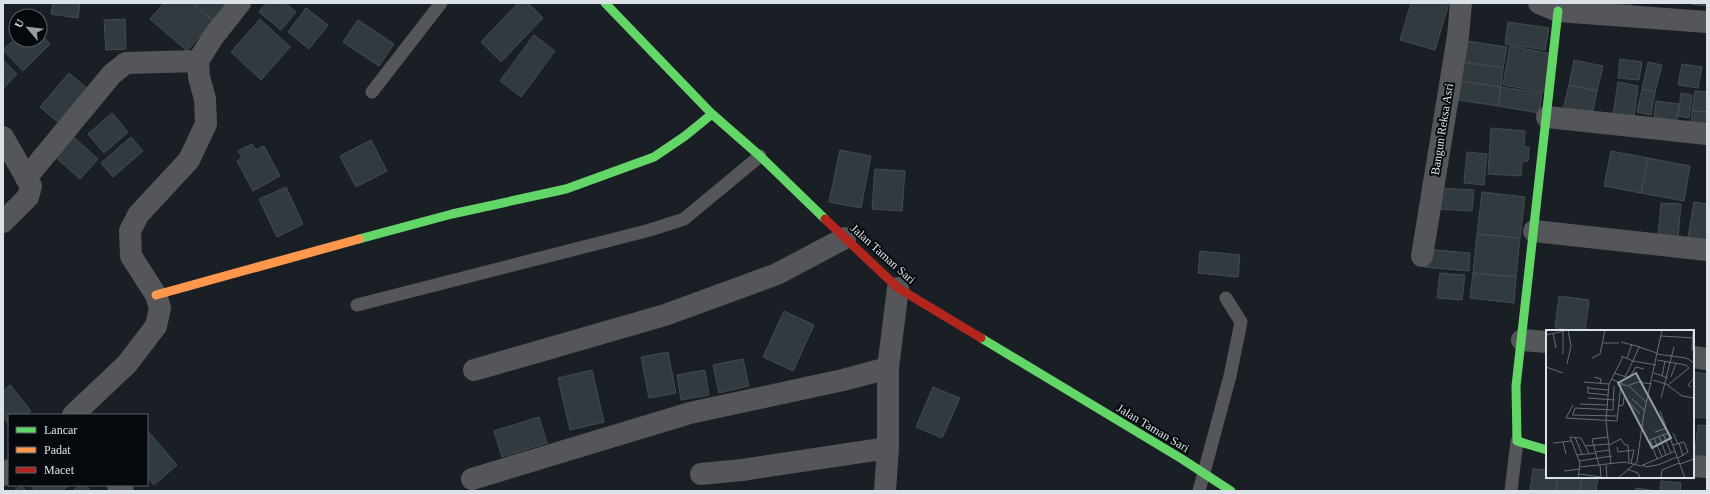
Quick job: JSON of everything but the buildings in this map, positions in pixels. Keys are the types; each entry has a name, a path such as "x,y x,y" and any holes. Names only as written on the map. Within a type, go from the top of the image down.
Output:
{"street":[{"path":"74,414 128,364 156,326 160,308 156,295 131,256 130,231 138,216 189,160 206,124 205,99 198,77 198,61 213,37 240,3"},
{"name":"Jalan Taman Sari","path":"605,3 712,114 760,156 898,288 1231,491"},
{"name":"Bangun Reksa Asri","path":"1422,256 1458,36 1461,3"},
{"path":"1546,450 1517,441 1516,386 1546,117 1549,7 1707,22"},
{"path":"26,178 112,74 126,63 198,61"},
{"path":"156,295 452,214 566,189 654,157 685,136 712,114"},
{"path":"1546,117 1707,134"},
{"path":"3,137 31,186 28,197 3,222"},
{"path":"1534,231 1707,250"},
{"path":"474,370 665,315 776,274 845,238"},
{"path":"884,491 888,448 888,368 898,288"},
{"path":"1522,340 1546,342"},
{"path":"1694,357 1707,359"},
{"path":"472,480 690,413 843,380 888,368"},
{"path":"701,474 742,470 888,448"},
{"path":"1694,466 1707,467"}],"lane":[{"path":"372,92 441,3"},
{"path":"357,305 650,230 684,218 760,156"},
{"path":"1199,491 1205,474 1230,376 1241,322 1226,298"},
{"path":"1511,491 1517,441"}],"traffic: fast":[{"path":"605,3 712,114 760,156 825,219"},
{"path":"1546,450 1517,441 1516,386 1558,11"},
{"path":"359,239 452,214 566,189 654,157 685,136 712,114"},
{"path":"981,338 1182,459 1231,491"}],"traffic: slow":[{"path":"156,295 359,239"}],"traffic: jam":[{"path":"825,219 898,288 981,338"}]}
